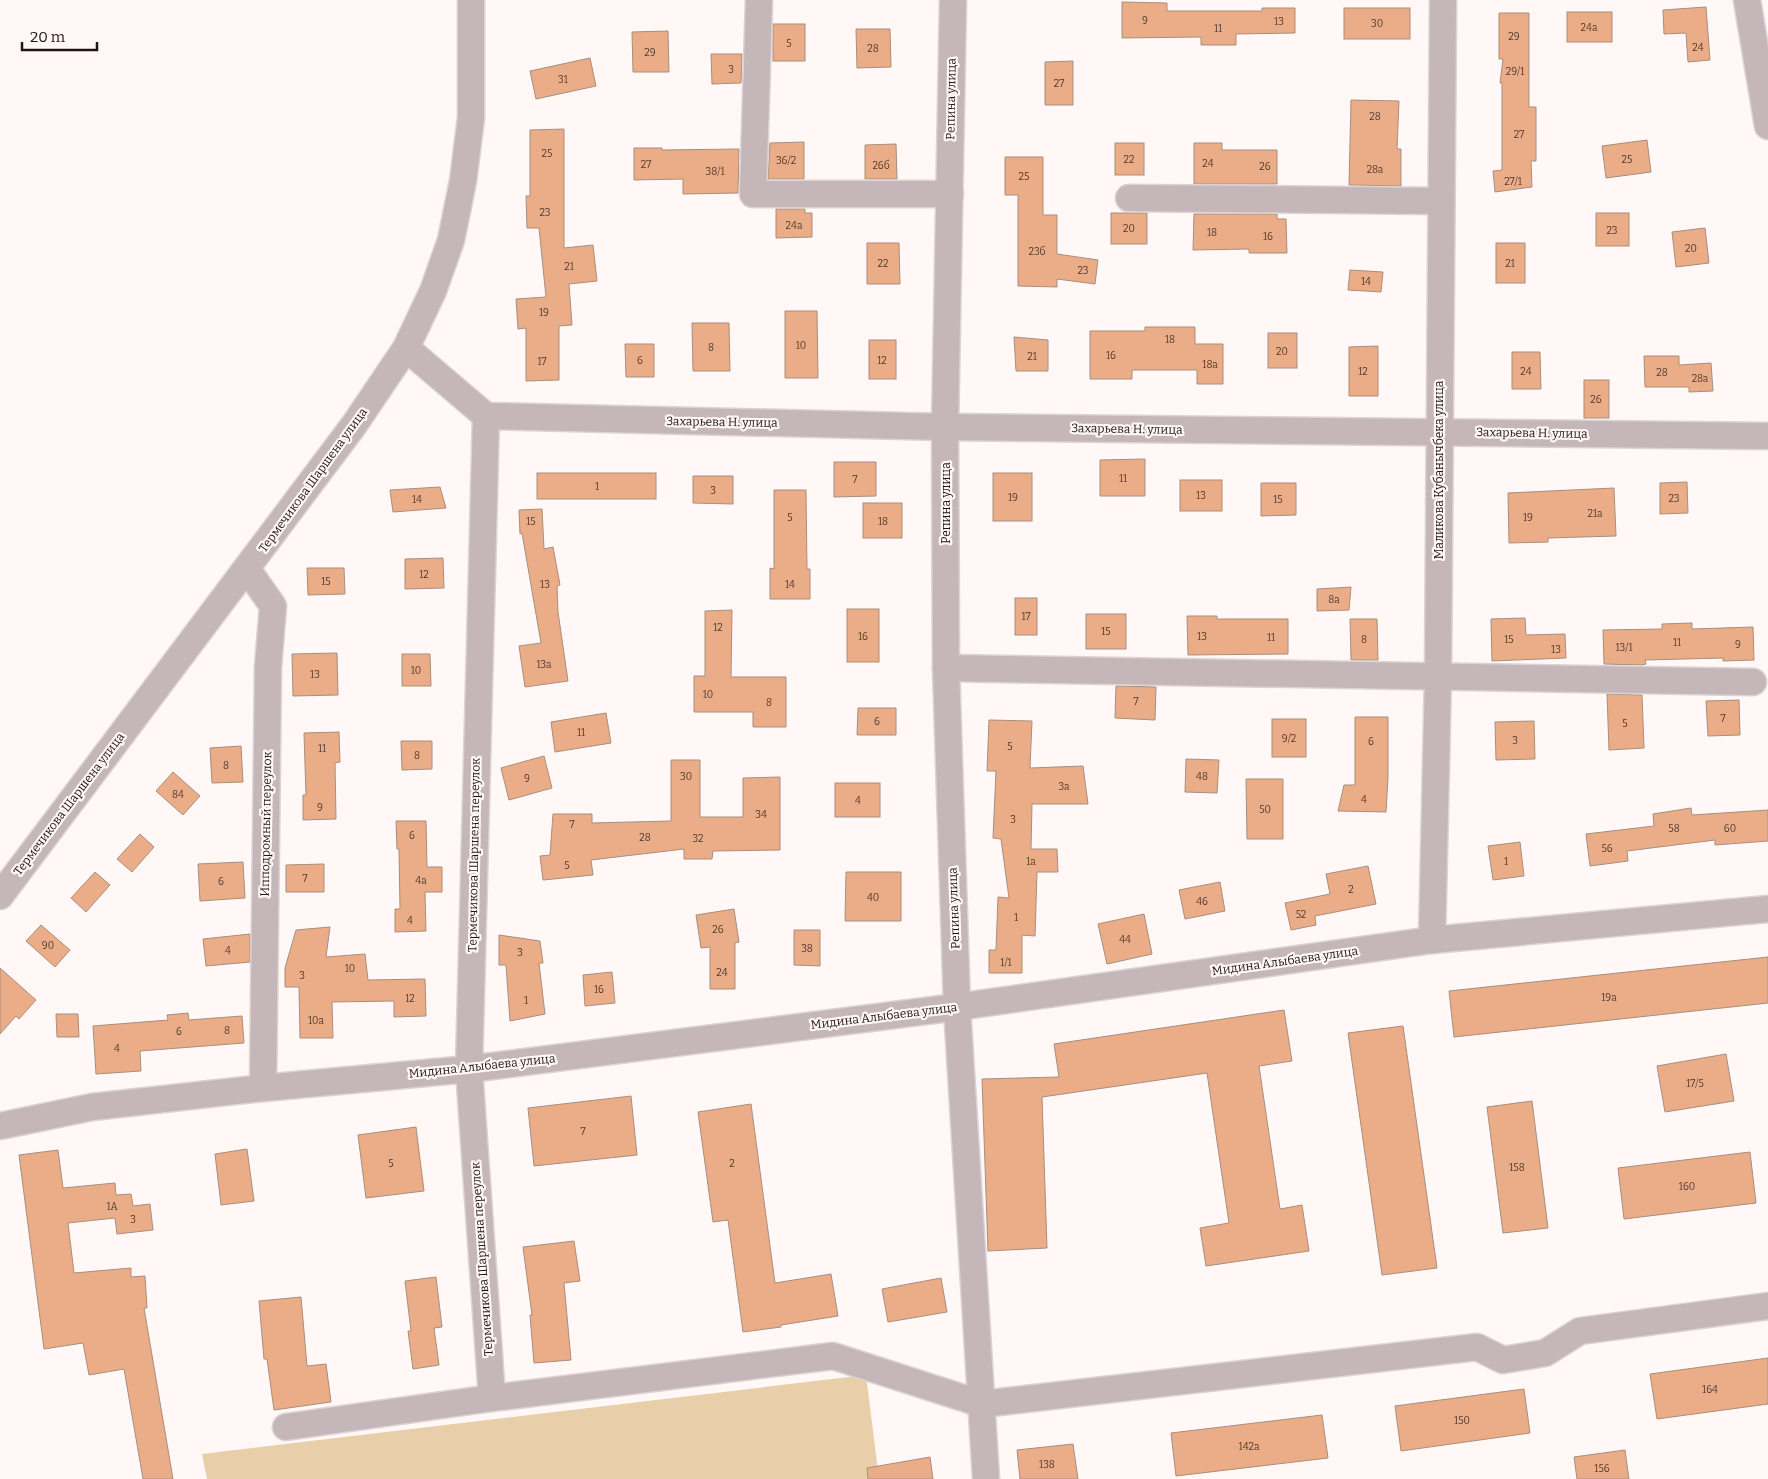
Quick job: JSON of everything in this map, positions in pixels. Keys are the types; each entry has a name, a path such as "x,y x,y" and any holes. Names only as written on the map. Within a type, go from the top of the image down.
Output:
{"street":[{"name":"Термечикова Шаршена улица","path":"0,896 354,425 406,348 433,291 451,240 463,181 470,118 471,0"},
{"path":"760,0 753,194 950,194"},
{"name":"Репина улица","path":"953,0 945,428 946,668 957,1007 986,1479"},
{"name":"Маликова Кубанычбека улица","path":"1432,940 1438,676 1443,0"},
{"path":"1747,0 1768,126"},
{"path":"1129,198 1441,201"},
{"path":"406,348 486,416"},
{"name":"Захарьева Н. улица","path":"486,416 945,428 1768,436"},
{"name":"Термечикова Шаршена переулок","path":"486,416 469,1069 492,1398"},
{"name":"Ипподромный переулок","path":"247,569 273,606 268,667 263,1088"},
{"path":"946,668 1753,682"},
{"name":"Мидина Алыбаева улица","path":"0,1126 92,1106 469,1069 957,1007 1432,940 1768,909"},
{"path":"286,1427 492,1398 832,1356 982,1404 1477,1347 1504,1360 1545,1353 1580,1332 1768,1306"}],"shaded area":[{"path":"866,1375 879,1479 207,1479 202,1454"}],"building":[{"path":"1122,2 1167,3 1167,11 1262,11 1262,8 1295,8 1295,33 1236,34 1236,45 1201,45 1201,37 1122,38"},
{"path":"1706,7 1710,60 1688,62 1686,33 1664,34 1663,10"},
{"path":"1344,8 1410,8 1410,39 1344,39"},
{"path":"1567,12 1612,12 1612,42 1567,42"},
{"path":"1499,13 1529,13 1529,107 1536,107 1536,161 1531,161 1532,187 1495,192 1493,171 1502,170 1502,83 1500,83 1503,59 1499,59"},
{"path":"773,24 805,24 805,61 773,61"},
{"path":"856,29 890,29 891,67 857,68"},
{"path":"668,31 669,72 633,72 632,32"},
{"path":"711,54 742,54 741,83 712,84"},
{"path":"590,58 596,86 536,99 530,71"},
{"path":"1073,61 1073,105 1045,105 1045,62"},
{"path":"1351,100 1399,101 1397,149 1401,149 1401,186 1349,185"},
{"path":"564,129 564,248 593,245 597,281 569,284 572,325 559,326 559,380 526,381 526,328 518,329 516,299 546,297 539,228 527,228 526,196 530,196 530,130"},
{"path":"1647,140 1651,172 1606,178 1602,146"},
{"path":"804,142 804,179 768,179 770,143"},
{"path":"1115,143 1144,143 1144,175 1115,175"},
{"path":"1194,143 1222,143 1222,150 1277,150 1277,184 1194,184"},
{"path":"896,144 897,179 865,179 865,145"},
{"path":"634,148 662,148 662,150 739,149 738,193 683,194 683,179 634,180"},
{"path":"1005,157 1043,157 1043,215 1057,215 1057,254 1098,260 1095,284 1057,279 1057,287 1018,286 1018,195 1005,195"},
{"path":"776,209 805,209 805,213 812,213 812,237 776,238"},
{"path":"1111,213 1147,213 1147,244 1111,244"},
{"path":"1596,213 1629,213 1629,246 1596,246"},
{"path":"1194,214 1277,214 1277,219 1286,219 1287,253 1249,253 1249,249 1193,250"},
{"path":"1705,228 1709,263 1676,267 1672,232"},
{"path":"867,243 899,243 900,284 867,284"},
{"path":"1496,243 1525,243 1525,283 1496,283"},
{"path":"1350,270 1383,272 1381,292 1348,290"},
{"path":"785,311 817,311 818,378 785,378"},
{"path":"692,323 729,323 730,371 693,371"},
{"path":"1145,327 1195,327 1195,344 1223,344 1223,384 1197,384 1197,370 1132,370 1132,379 1090,379 1090,331 1145,331"},
{"path":"1268,333 1297,333 1297,368 1268,368"},
{"path":"1014,337 1048,340 1048,371 1016,371"},
{"path":"869,340 896,340 896,379 869,379"},
{"path":"625,344 654,344 654,377 626,377"},
{"path":"1378,346 1378,396 1349,396 1349,347"},
{"path":"1512,352 1540,352 1541,389 1512,389"},
{"path":"1644,356 1679,356 1679,365 1711,363 1713,391 1689,392 1689,387 1645,387"},
{"path":"1584,380 1609,380 1609,418 1584,418"},
{"path":"1145,459 1145,496 1100,496 1100,460"},
{"path":"834,462 876,462 876,496 834,497"},
{"path":"537,473 656,473 656,499 537,499"},
{"path":"993,473 1032,473 1032,521 993,521"},
{"path":"693,476 733,476 733,504 693,503"},
{"path":"1180,480 1222,480 1222,511 1180,511"},
{"path":"1687,482 1688,513 1660,514 1660,483"},
{"path":"1261,483 1296,483 1296,515 1261,516"},
{"path":"440,487 446,508 393,512 390,490"},
{"path":"1614,488 1616,536 1548,538 1548,542 1509,543 1508,493"},
{"path":"774,490 806,490 807,569 810,569 810,599 770,599 770,568 774,569"},
{"path":"863,503 902,503 902,538 863,538"},
{"path":"542,509 544,549 553,547 560,585 557,586 558,612 568,681 525,687 519,646 541,643 522,533 520,534 519,510"},
{"path":"443,558 444,588 405,589 405,559"},
{"path":"307,568 344,568 345,594 308,595"},
{"path":"1351,587 1349,610 1317,611 1317,589"},
{"path":"1015,598 1037,598 1037,635 1015,635"},
{"path":"847,609 879,609 879,662 847,662"},
{"path":"732,610 731,677 786,677 786,727 753,727 753,712 694,712 694,676 705,676 705,611"},
{"path":"1086,614 1126,614 1126,649 1086,649"},
{"path":"1187,616 1217,616 1217,619 1288,619 1288,654 1188,655"},
{"path":"1525,618 1526,635 1565,634 1566,658 1492,661 1491,619"},
{"path":"1350,619 1377,619 1378,660 1351,660"},
{"path":"1692,623 1692,629 1753,627 1754,660 1723,661 1723,658 1645,660 1646,664 1641,665 1604,664 1603,630 1662,629 1662,624"},
{"path":"337,653 338,695 293,696 292,654"},
{"path":"402,654 430,654 431,686 402,686"},
{"path":"1116,686 1156,687 1155,720 1115,718"},
{"path":"1607,694 1642,695 1644,748 1609,750"},
{"path":"1739,700 1740,735 1708,736 1706,701"},
{"path":"858,708 896,708 896,735 857,735"},
{"path":"606,713 611,743 555,752 551,722"},
{"path":"1355,717 1388,717 1386,812 1338,811 1344,785 1355,785"},
{"path":"1272,719 1306,719 1306,757 1272,757"},
{"path":"989,720 1032,721 1030,768 1083,766 1088,804 1032,804 1031,849 1057,849 1058,872 1037,872 1035,936 1022,935 1022,973 989,973 989,950 996,950 998,897 1009,898 1001,839 993,838 996,771 987,771"},
{"path":"1534,721 1535,759 1496,760 1495,722"},
{"path":"339,732 340,762 335,763 336,819 303,820 303,795 306,795 304,733"},
{"path":"401,741 432,741 432,769 402,770"},
{"path":"241,746 243,782 212,783 210,748"},
{"path":"544,756 552,788 509,800 501,768"},
{"path":"1186,759 1219,760 1217,793 1185,792"},
{"path":"671,760 700,760 700,817 743,817 743,778 780,777 780,850 713,851 712,859 684,859 684,849 591,860 593,875 543,880 540,856 550,855 553,814 592,814 592,823 671,821"},
{"path":"173,772 200,796 183,815 156,791"},
{"path":"1246,779 1283,779 1283,839 1247,839"},
{"path":"835,783 880,783 880,817 835,817"},
{"path":"1691,808 1692,815 1768,810 1768,841 1715,845 1715,840 1627,851 1628,861 1590,866 1586,834 1654,826 1653,814"},
{"path":"396,821 426,821 427,867 442,867 442,892 425,892 426,931 395,932 395,909 400,909 399,849 397,849"},
{"path":"140,834 154,847 132,872 117,859"},
{"path":"1520,842 1524,876 1493,880 1488,846"},
{"path":"243,862 245,898 200,901 198,864"},
{"path":"324,864 324,892 286,892 286,865"},
{"path":"1368,866 1376,904 1315,916 1316,925 1291,930 1285,903 1330,894 1326,874"},
{"path":"95,872 110,885 86,912 71,898"},
{"path":"846,872 901,872 901,921 845,921"},
{"path":"1220,882 1225,911 1185,919 1179,890"},
{"path":"734,909 739,942 735,943 735,989 710,989 710,947 701,948 696,915"},
{"path":"1144,914 1152,954 1107,964 1098,924"},
{"path":"41,925 70,950 55,967 26,941"},
{"path":"330,927 326,957 365,954 368,980 425,979 426,1016 394,1017 394,1001 332,1002 333,1038 300,1038 299,987 285,987 285,968 296,930"},
{"path":"794,930 820,930 820,966 794,965"},
{"path":"250,934 250,962 206,966 203,939"},
{"path":"499,935 540,941 543,963 539,963 545,1014 510,1021 506,965 499,965"},
{"path":"1768,957 1768,1003 1454,1037 1449,991"},
{"path":"0,968 36,1000 19,1019 16,1016 0,1034"},
{"path":"612,972 615,1003 585,1006 583,975"},
{"path":"1284,1010 1292,1061 1259,1066 1280,1209 1302,1205 1309,1251 1206,1266 1200,1228 1229,1223 1207,1073 1042,1097 1047,1248 988,1251 982,1079 1059,1077 1054,1044"},
{"path":"188,1013 189,1020 242,1016 244,1043 140,1051 141,1071 96,1074 93,1026 168,1020 167,1015"},
{"path":"56,1014 78,1014 79,1037 57,1037"},
{"path":"1403,1026 1437,1268 1382,1275 1348,1033"},
{"path":"1726,1054 1734,1101 1665,1112 1657,1066"},
{"path":"631,1096 637,1155 534,1166 528,1108"},
{"path":"1532,1101 1548,1228 1503,1233 1487,1107"},
{"path":"751,1104 775,1283 831,1274 838,1316 743,1332 728,1220 713,1222 698,1112"},
{"path":"416,1127 424,1191 366,1198 358,1135"},
{"path":"247,1149 254,1201 221,1205 215,1154"},
{"path":"58,1150 63,1188 115,1183 116,1195 131,1194 133,1206 150,1204 153,1230 117,1234 115,1218 68,1223 74,1273 131,1268 131,1277 145,1276 147,1308 144,1308 173,1479 143,1479 124,1369 89,1375 83,1343 44,1349 19,1155"},
{"path":"1750,1152 1756,1203 1624,1219 1618,1168"},
{"path":"574,1241 580,1281 564,1283 571,1360 534,1363 530,1315 532,1315 523,1247"},
{"path":"436,1277 442,1327 434,1328 439,1365 413,1369 408,1331 411,1331 405,1281"},
{"path":"941,1278 947,1312 888,1322 882,1289"},
{"path":"301,1297 307,1366 326,1364 331,1402 274,1410 267,1359 264,1359 259,1301"},
{"path":"1768,1358 1768,1404 1657,1419 1650,1374"},
{"path":"1524,1389 1530,1433 1401,1451 1395,1406"},
{"path":"1322,1415 1328,1458 1176,1476 1171,1433"},
{"path":"1073,1444 1078,1479 1020,1479 1017,1450"},
{"path":"1625,1450 1629,1479 1577,1479 1574,1457"},
{"path":"930,1457 933,1479 868,1479 867,1468"}]}
